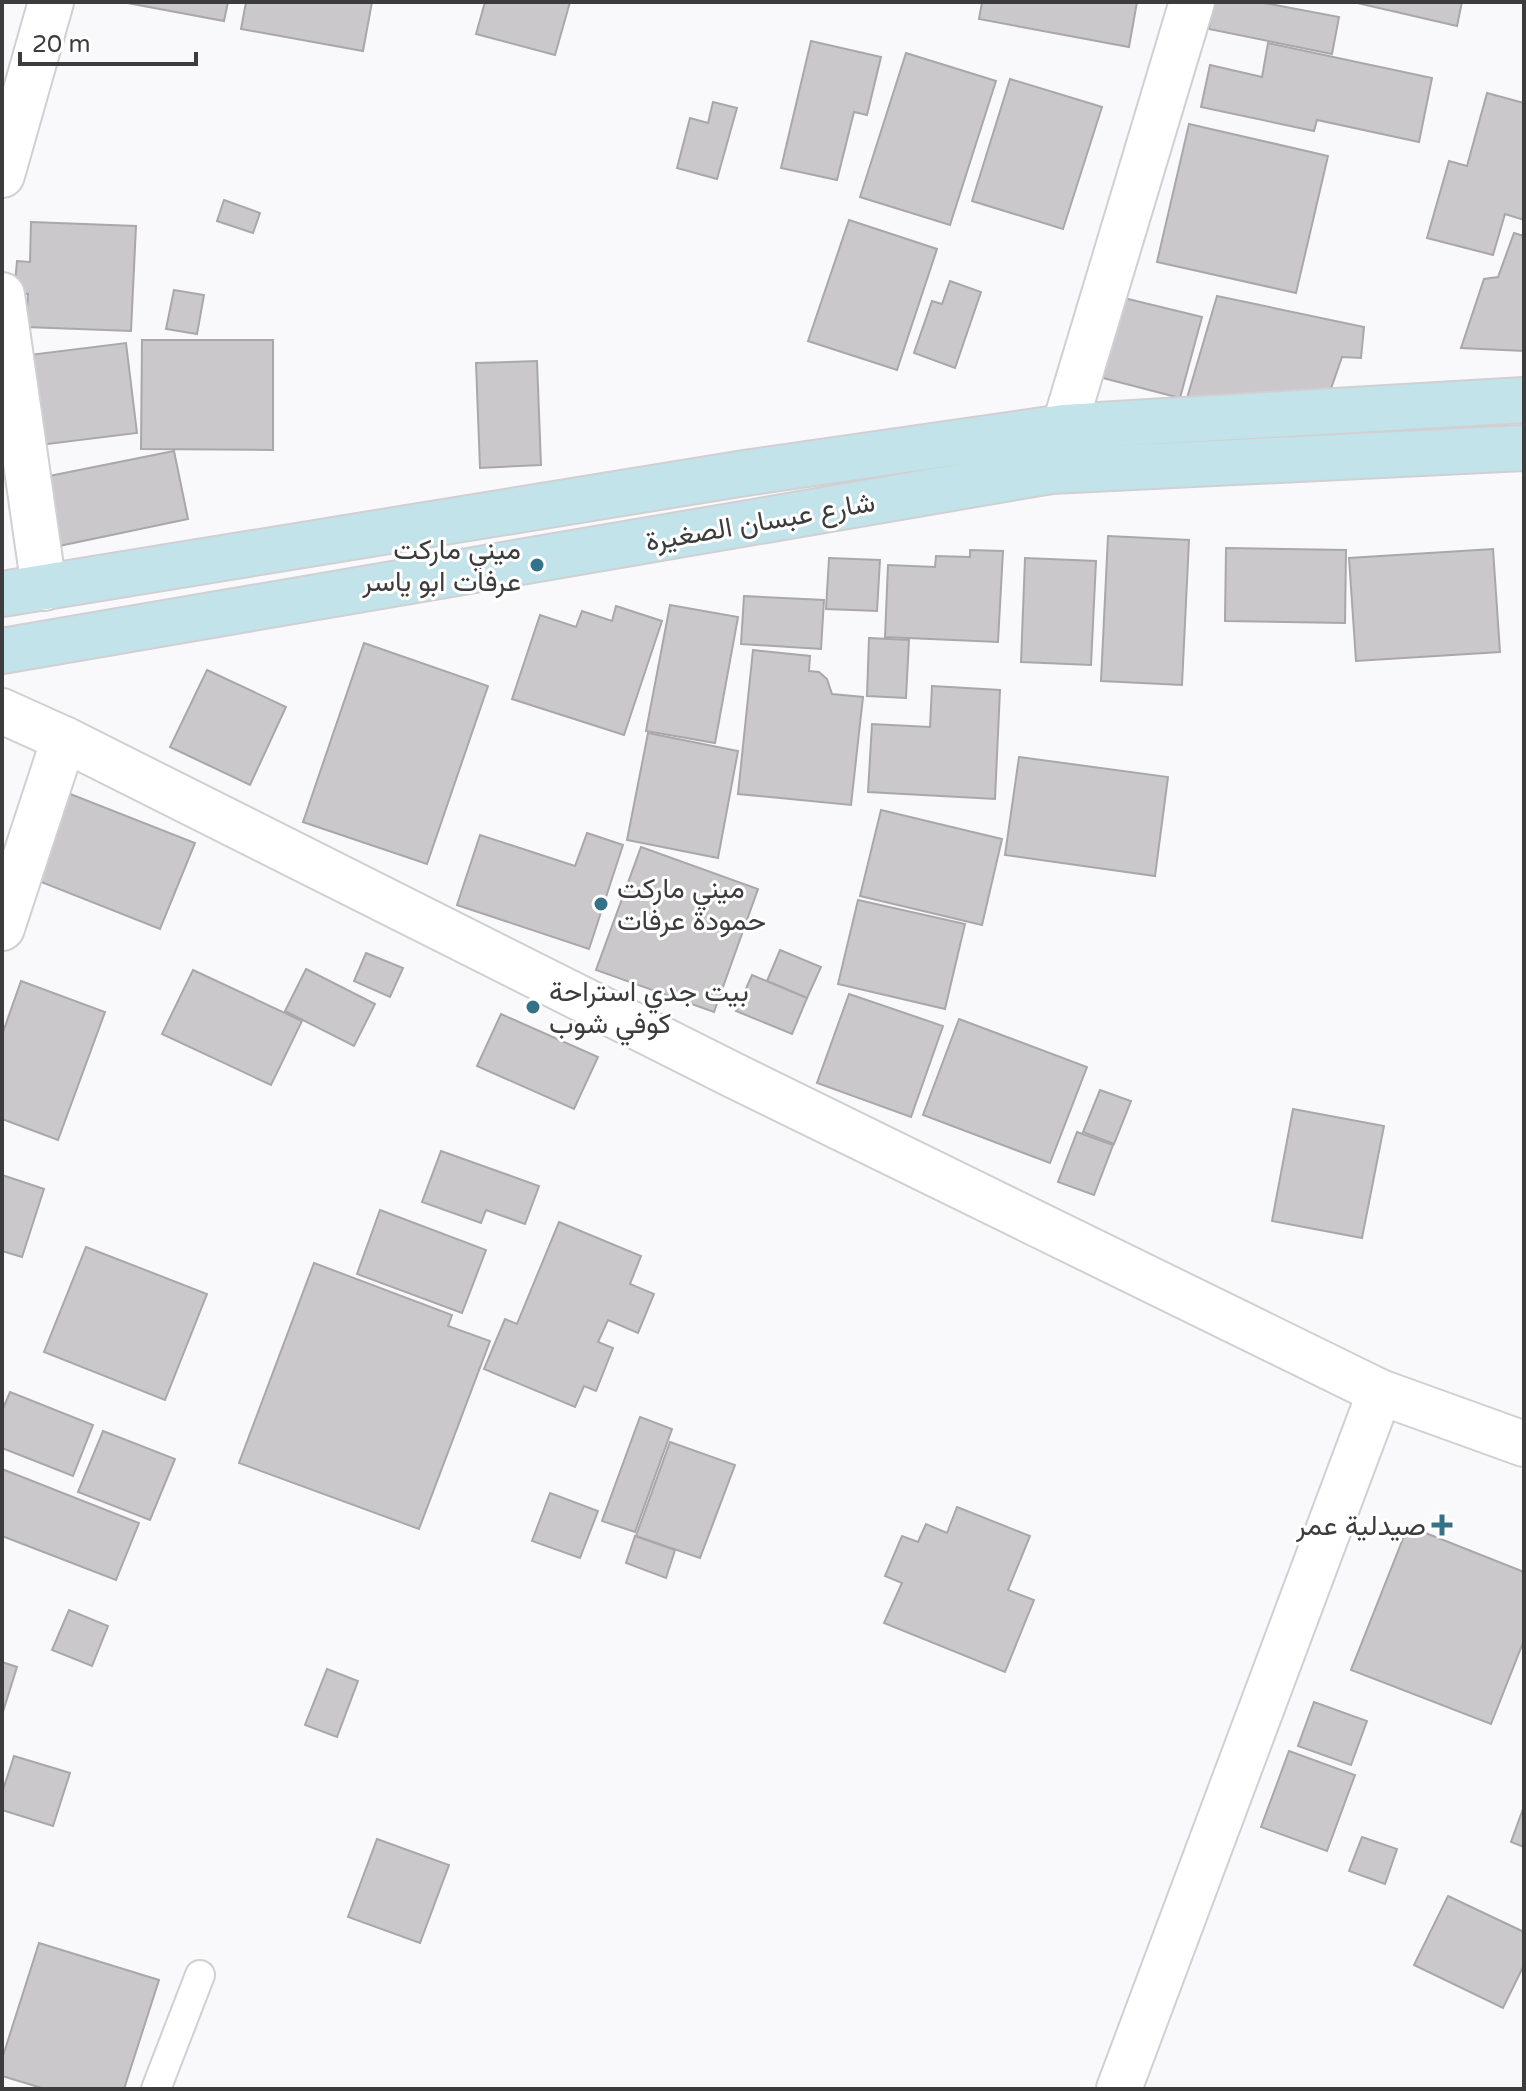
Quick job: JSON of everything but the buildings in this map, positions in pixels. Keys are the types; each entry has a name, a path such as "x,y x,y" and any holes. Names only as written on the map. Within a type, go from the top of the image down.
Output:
{"main road":[{"name":"شارع عبسان الصغيرة","path":"2,594 745,473 1064,427 1524,400"},
{"name":"شارع عبسان الصغيرة","path":"2,651 1051,471 1524,448"}],"street":[{"path":"2,175 51,2"},
{"path":"1051,471 1192,2"},
{"path":"2,295 44,588"},
{"path":"2,711 64,739 745,1081 1380,1392 1524,1444"},
{"path":"2,928 64,739"},
{"path":"1119,2089 1380,1392"}],"lane":[{"path":"156,2089 200,1975"}],"place":[{"name":"ميني ماركت عرفات ابو ياسر","path":"537,565"},
{"name":"ميني ماركت حمودة عرفات","path":"601,904"},
{"name":"بيت جدي استراحة كوفي شوب","path":"533,1007"},
{"name":"صيدلية عمر","path":"1442,1525"}]}
